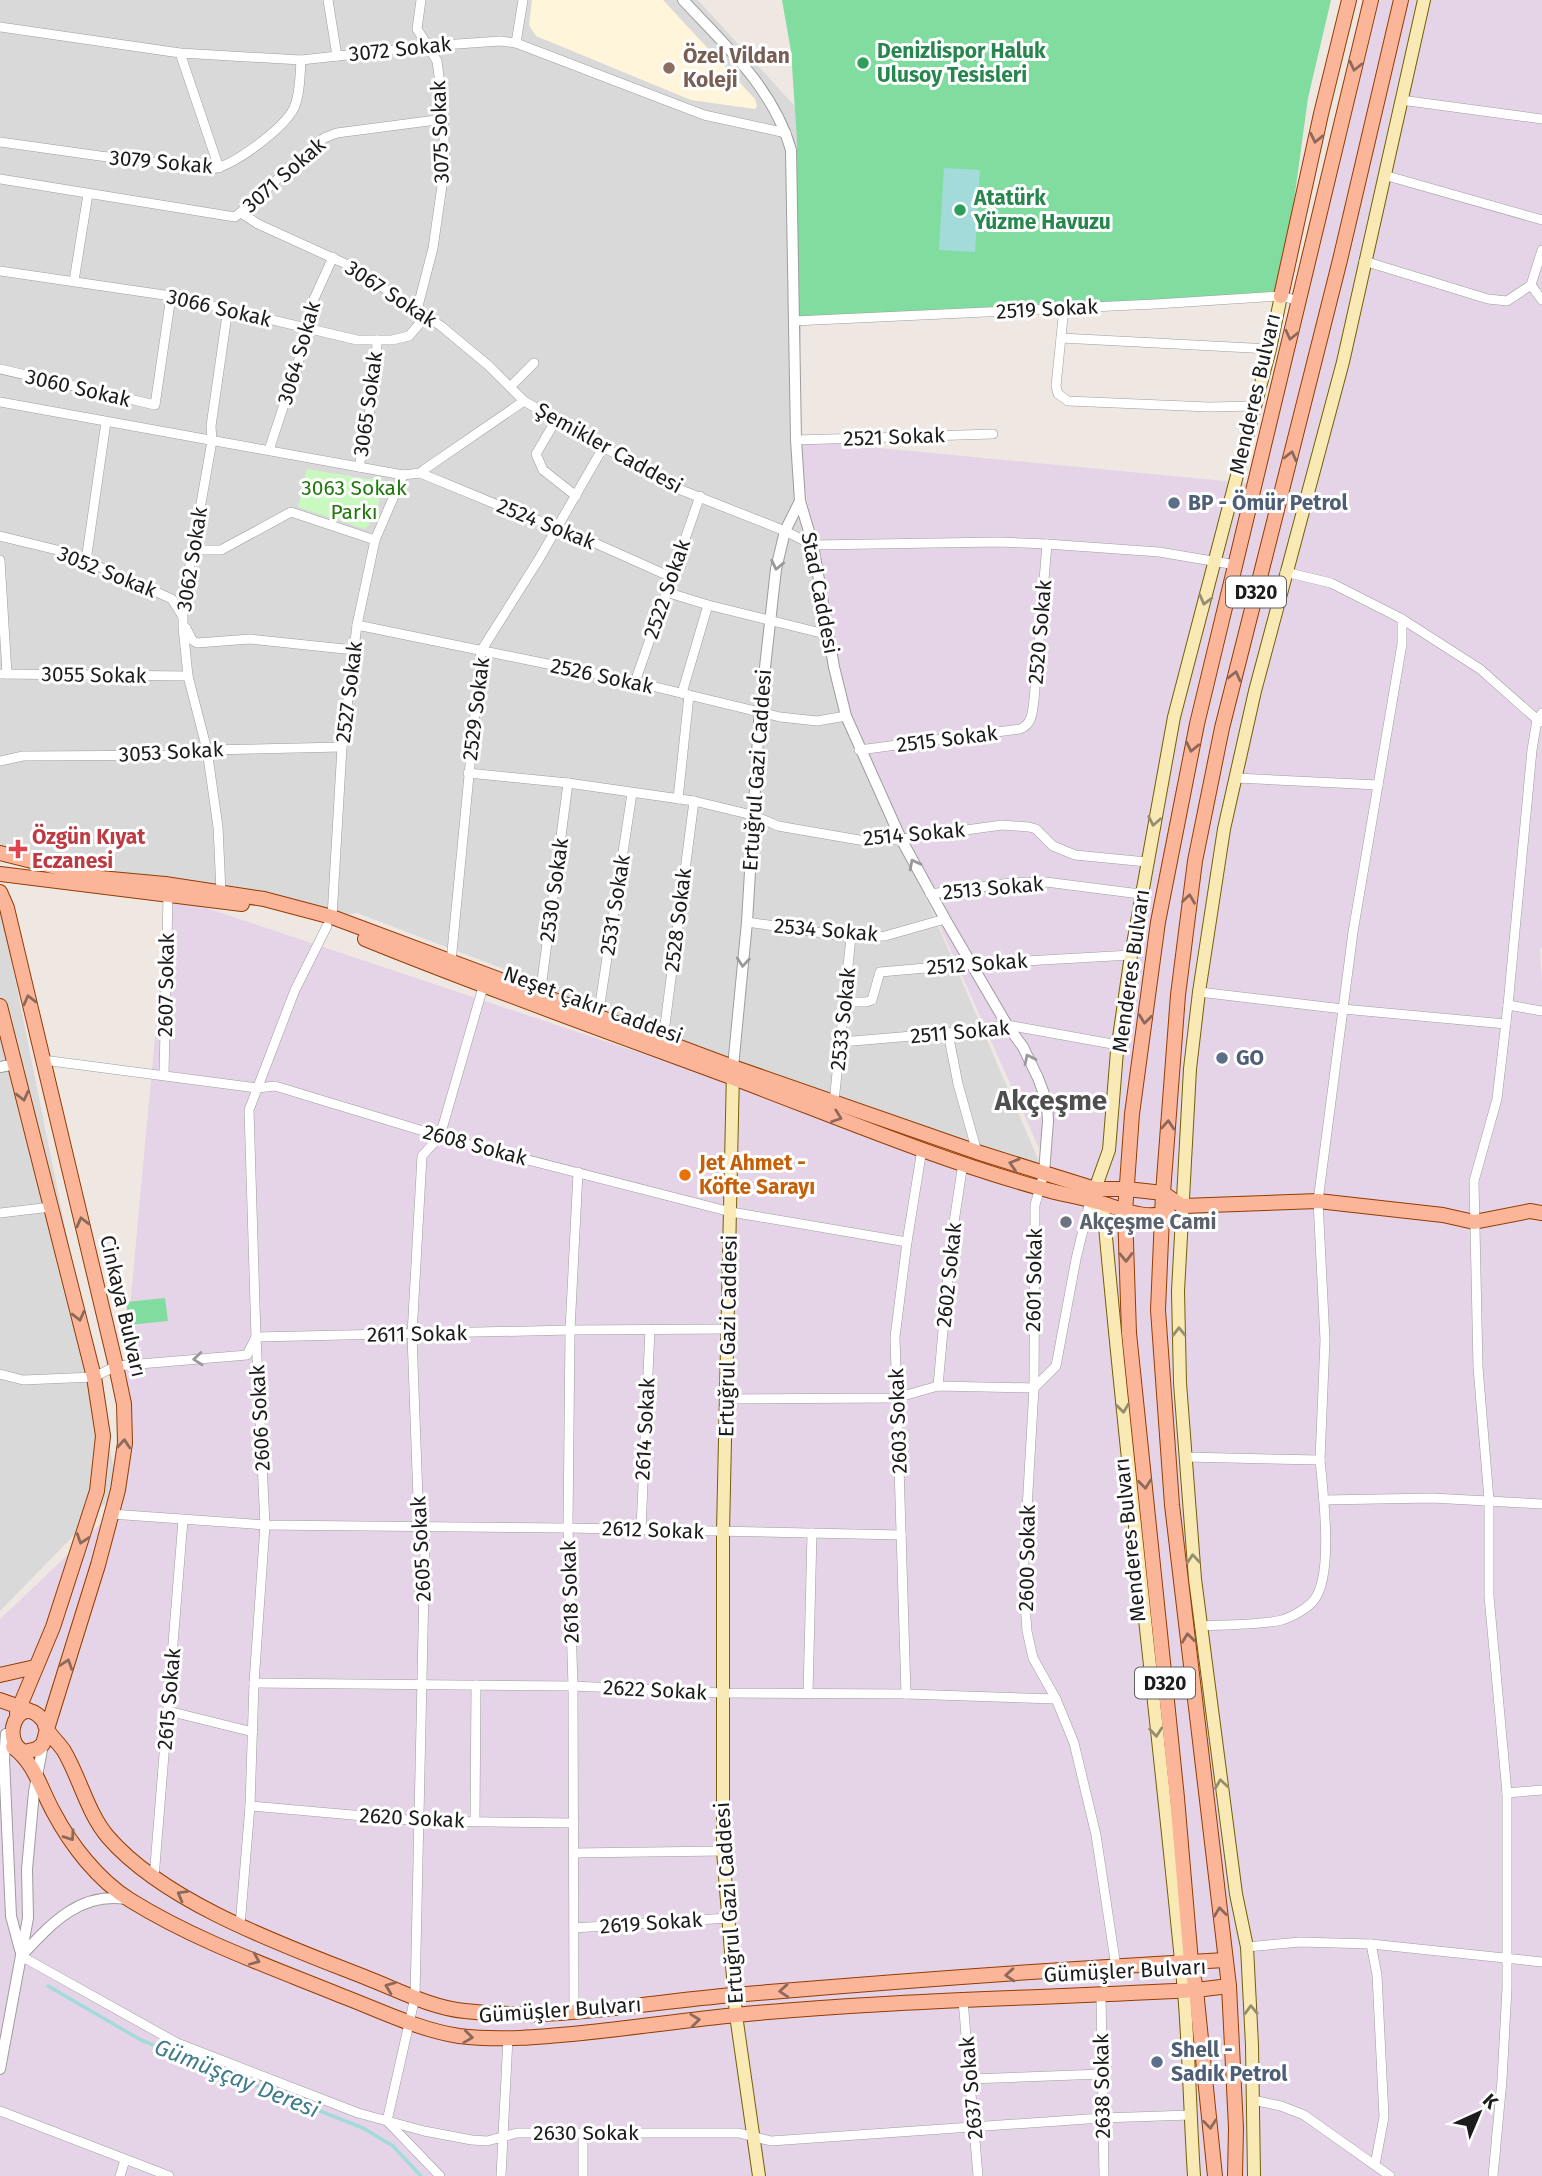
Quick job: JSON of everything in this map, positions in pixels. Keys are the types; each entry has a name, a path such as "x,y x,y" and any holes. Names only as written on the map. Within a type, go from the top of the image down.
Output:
{"main road":[{"path":"1185,1963 1118,1369 1104,1215 1093,1195 1109,1150 1118,1045 1140,894 1174,717 1270,349 1321,114 1349,0"},
{"name":"Menderes Bulvarı","path":"1215,2176 1185,1963 1177,1798 1129,1333 1125,1212 1132,1114 1158,922 1197,724 1371,0"},
{"name":"D320","path":"1235,2176 1236,2128 1229,1986 1172,1505 1157,1310 1178,995 1197,848 1222,728 1340,260 1401,0"},
{"path":"1254,2176 1247,1947 1236,1894 1200,1626 1180,1383 1178,1291 1190,1069 1224,829 1285,572 1343,362 1424,0"},
{"name":"Neşet Çakır Caddesi","path":"0,853 100,878 264,899 451,962 663,1040 733,1073 834,1102 1044,1173 1125,1212 1140,1215 1162,1214"},
{"name":"Neşet Çakır Caddesi","path":"0,874 250,905 329,921 483,987 733,1073 963,1163 1040,1188 1093,1195 1127,1189 1163,1194"},
{"name":"Cinkaya Bulvarı","path":"0,892 43,1060 124,1404 125,1443 118,1490 98,1565 45,1736"},
{"path":"0,1006 7,1066 51,1207 94,1377 103,1436 97,1491 53,1627 19,1710 7,1726 7,1741 31,1751 45,1736 43,1720 36,1714 19,1710 0,1700"},
{"name":"Ertuğrul Gazi Caddesi","path":"733,1073 723,1532 723,1851 736,2015 759,2176"},
{"path":"1163,1194 1182,1206"},
{"path":"1162,1214 1182,1206 1318,1201 1443,1215 1474,1222 1531,1211 1542,1213"},
{"path":"0,1675 35,1667"},
{"name":"Gümüşler Bulvarı","path":"45,1736 63,1749 105,1834 129,1859 154,1878 240,1926 415,1997 460,2011 514,2016 574,2012 735,1995 1225,1960"},
{"name":"Gümüşler Bulvarı","path":"7,1741 37,1776 54,1813 88,1862 128,1899 218,1945 410,2022 453,2035 480,2038 568,2035 736,2015 963,2000 1190,1991 1229,1986"},
{"path":"1190,1991 1190,2115 1194,2176"}],"street":[{"path":"328,0 337,55"},
{"name":"3075 Sokak","path":"417,310 441,205 445,165 444,118 437,61 417,29 421,0"},
{"path":"516,43 523,0"},
{"name":"Stad Caddesi","path":"683,0 752,75 775,110 786,133 791,150 796,440 800,501 813,545 846,716 859,750 930,894 1007,1025 1023,1047 1046,1102 1048,1138 1044,1173"},
{"name":"3072 Sokak","path":"0,27 180,53 301,60 429,46 500,41 516,43 704,115 786,133"},
{"path":"180,53 219,168"},
{"name":"3079 Sokak","path":"0,142 100,156 225,167 280,126 289,116 295,105 301,60"},
{"path":"1401,100 1542,119"},
{"name":"3071 Sokak","path":"0,179 235,217 324,138 337,132 444,118"},
{"path":"1384,175 1542,219"},
{"path":"74,281 88,194"},
{"name":"3067 Sokak","path":"241,213 258,224 359,270 426,316 489,366 524,401"},
{"path":"1364,261 1488,299 1507,301 1531,285 1542,250"},
{"name":"3064 Sokak","path":"269,450 309,329 309,310 332,257"},
{"name":"3066 Sokak","path":"0,271 172,296 357,340 392,340 409,336 426,316"},
{"path":"1531,285 1542,300"},
{"name":"3060 Sokak","path":"0,369 155,405 172,296"},
{"name":"2519 Sokak","path":"794,321 1281,296 1299,301"},
{"name":"3062 Sokak","path":"221,892 218,827 207,750 188,676 183,618 192,550 212,441 211,426 228,308"},
{"path":"1064,308 1056,386 1058,394 1068,401 1209,407 1256,406"},
{"path":"1060,338 1270,349"},
{"name":"3065 Sokak","path":"359,467 376,377 377,340"},
{"path":"510,387 534,363"},
{"name":"Şemikler Caddesi","path":"0,401 403,475 420,472 524,401 671,486 786,531 813,545 999,542 1047,544 1158,552 1236,565"},
{"path":"556,420 536,454 543,470 576,496"},
{"path":"86,561 106,422"},
{"name":"2521 Sokak","path":"796,440 993,434"},
{"name":"2529 Sokak","path":"451,962 481,651 559,527 604,446"},
{"name":"2524 Sokak","path":"420,472 527,517 559,527 671,577"},
{"name":"2527 Sokak","path":"329,921 342,747 357,625 375,540 403,475"},
{"name":"2522 Sokak","path":"635,682 700,496"},
{"name":"Ertuğrul Gazi Caddesi","path":"733,1073 747,922 760,711 776,569 786,531 800,501"},
{"path":"192,550 221,550 291,512 375,540"},
{"name":"3052 Sokak","path":"0,536 57,550 172,599 192,640 197,643 250,639 354,650"},
{"name":"2520 Sokak","path":"1032,720 1047,544"},
{"path":"0,561 3,674"},
{"path":"1285,572 1331,583 1402,619 1480,669 1540,719 1532,750 1497,1099 1474,1181 1478,1367 1489,1500 1489,1596 1507,1793 1507,1960 1502,2080 1493,2176"},
{"path":"666,592 829,635"},
{"path":"678,799 686,694 708,605"},
{"path":"1200,1626 1283,1619 1314,1600 1322,1582 1324,1500 1320,1460 1325,1340 1318,1201 1353,932 1402,644 1402,619"},
{"name":"2526 Sokak","path":"357,625 635,682 780,717 817,720 846,716"},
{"name":"3055 Sokak","path":"3,674 188,676"},
{"name":"2515 Sokak","path":"859,750 1020,729 1028,726 1032,720"},
{"name":"3053 Sokak","path":"0,761 23,756 194,755 207,750 342,747"},
{"name":"2514 Sokak","path":"468,773 568,783 694,801 752,815 778,826 865,841 901,839 1002,825 1029,827 1036,829 1053,846 1075,855 1147,862"},
{"path":"1237,778 1378,785"},
{"name":"2530 Sokak","path":"540,996 568,783"},
{"name":"2531 Sokak","path":"598,1017 632,793"},
{"name":"2528 Sokak","path":"663,1040 694,801"},
{"name":"2513 Sokak","path":"930,894 1010,883 1046,882 1140,894"},
{"name":"2607 Sokak","path":"163,1075 168,895"},
{"name":"2534 Sokak","path":"747,922 851,937 885,936 945,919"},
{"name":"2606 Sokak","path":"240,1926 250,1806 254,1683 265,1525 249,1110 295,990 329,921"},
{"name":"2533 Sokak","path":"834,1102 851,937"},
{"name":"2512 Sokak","path":"846,1002 872,1000 880,972 1131,955"},
{"name":"2605 Sokak","path":"387,2121 415,1997 421,1821 425,1542 419,1526 412,1335 422,1156 440,1136 483,987"},
{"path":"1199,992 1506,1024"},
{"path":"1508,1005 1542,1011"},
{"name":"2511 Sokak","path":"841,1042 1007,1025 1118,1045"},
{"path":"948,1033 976,1152"},
{"name":"2608 Sokak","path":"43,1060 257,1088 275,1087 440,1136 730,1212 906,1242"},
{"name":"2603 Sokak","path":"906,1694 895,1337 906,1242 922,1149"},
{"name":"2602 Sokak","path":"938,1386 949,1255 963,1163"},
{"name":"2618 Sokak","path":"574,2012 573,1686 568,1528 570,1329 578,1172"},
{"name":"2601 Sokak","path":"1034,1388 1035,1205 1044,1173"},
{"path":"727,1399 896,1398 938,1386 1034,1388 1056,1366 1076,1259 1093,1195"},
{"path":"0,1213 51,1207"},
{"name":"2611 Sokak","path":"256,1337 570,1329 729,1329"},
{"name":"2614 Sokak","path":"641,1529 650,1329"},
{"path":"0,1374 23,1380 94,1377 116,1366 247,1355 256,1337"},
{"name":"2600 Sokak","path":"1034,1388 1023,1578 1027,1631 1033,1658 1056,1699 1074,1744 1086,1789 1096,1835 1116,1967"},
{"path":"1185,1457 1320,1460"},
{"path":"1324,1500 1489,1500 1542,1504"},
{"name":"2612 Sokak","path":"111,1514 265,1525 901,1535"},
{"name":"2615 Sokak","path":"154,1878 183,1520"},
{"path":"808,1694 812,1534"},
{"name":"2622 Sokak","path":"254,1683 573,1686 722,1693 906,1694 1056,1699"},
{"path":"475,1821 476,1685"},
{"path":"168,1711 253,1732"},
{"path":"1,2062 28,1918 27,1869 37,1776 45,1736"},
{"path":"7,1741 11,1916 21,1956"},
{"path":"1507,1793 1542,1790"},
{"name":"2620 Sokak","path":"250,1806 421,1821 574,1823"},
{"path":"574,1853 723,1851"},
{"path":"21,1956 45,1930 73,1909 90,1900 108,1896 128,1899"},
{"name":"2619 Sokak","path":"574,1928 728,1918"},
{"path":"1247,1947 1300,1942 1371,1944 1542,1962"},
{"path":"1371,1944 1377,1975 1384,2117 1375,2165"},
{"name":"2630 Sokak","path":"21,1956 177,2043 328,2102 387,2121 472,2140 487,2141 517,2133 739,2133 771,2141 1102,2118 1190,2115"},
{"name":"2638 Sokak","path":"1101,1995 1104,2176"},
{"name":"2637 Sokak","path":"963,2000 978,2176"},
{"path":"500,2176 508,2038"},
{"path":"970,2078 1102,2074"},
{"path":"1253,2100 1281,2106 1304,2115 1390,2176"},
{"path":"0,2111 170,2176"},
{"path":"387,2121 440,2176"},
{"path":"583,2133 583,2176"},
{"path":"120,2176 125,2160"}],"shaded area":[{"path":"0,0 698,0 811,124 796,440 834,667 901,839 1044,1173 540,996 533,980 357,913 332,917 0,852"},
{"name":"Özel Vildan Koleji","path":"532,0 663,0 755,99 757,106 755,109 691,100 536,36 529,25"},
{"path":"1369,0 1542,0 1542,2176 0,2176 0,1619 111,1514 168,895 1059,1193 846,716 796,440 1256,484"},
{"path":"0,904 118,1490 0,1611"}],"green space":[{"path":"782,0 1331,0 1308,98 1281,296 794,321 797,140 791,51"},
{"name":"3063 Sokak Parkı","path":"307,469 380,481 378,507 365,529 298,507"},
{"path":"165,1298 168,1321 129,1325 126,1302"}],"water":[{"name":"Atatürk Yüzme Havuzu","path":"944,168 980,170 975,252 939,250"}],"waterway":[{"name":"Gümüşçay Deresi","path":"48,1986 141,2040 363,2128 393,2146 421,2176"}],"place":[{"name":"Denizlispor Haluk Ulusoy Tesisleri","path":"863,63"},
{"name":"Özel Vildan Koleji","path":"669,68"},
{"name":"Atatürk Yüzme Havuzu","path":"960,210"},
{"name":"BP - Ömür Petrol","path":"1174,503"},
{"name":"Özgün Kıyat Eczanesi","path":"18,849"},
{"name":"GO","path":"1222,1058"},
{"name":"Jet Ahmet - Köfte Sarayı","path":"685,1175"},
{"name":"Akçeşme Cami","path":"1066,1222"},
{"name":"Shell - Sadık Petrol","path":"1157,2062"}],"district":[{"name":"Akçeşme","path":"1051,1100"}]}
